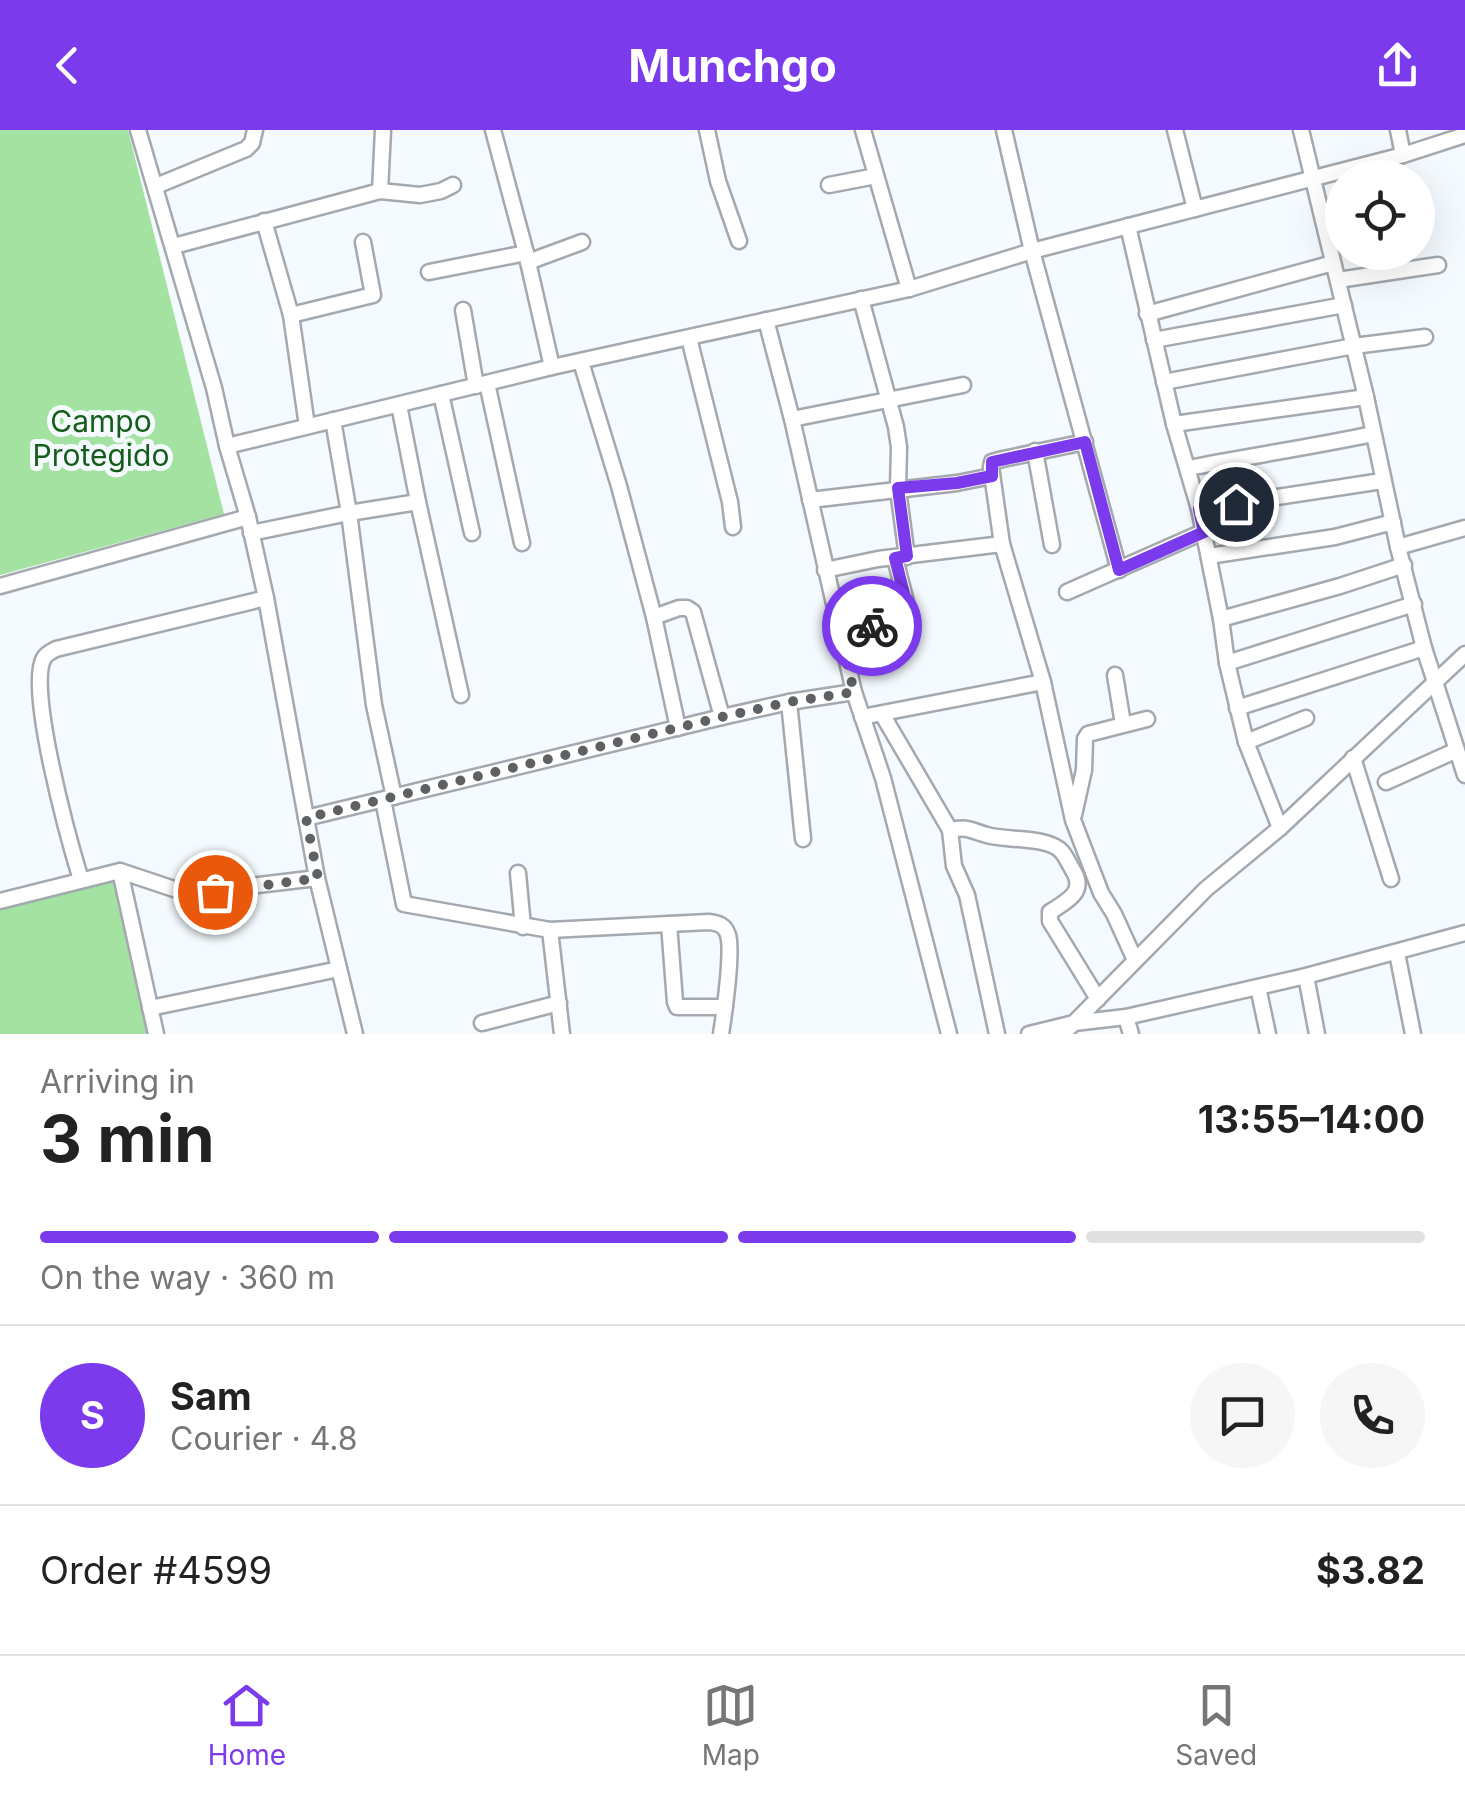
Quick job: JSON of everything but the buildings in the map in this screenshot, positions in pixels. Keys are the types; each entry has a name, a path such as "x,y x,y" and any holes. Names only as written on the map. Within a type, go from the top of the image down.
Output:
{"street":[{"path":"138,130 250,525 318,878 356,1034"},
{"path":"156,186 246,149 255,130"},
{"path":"380,191 384,130"},
{"path":"494,130 552,368"},
{"path":"707,130 718,181 739,241"},
{"path":"863,130 909,288"},
{"path":"1004,130 1032,250 1119,570"},
{"path":"1175,130 1195,208"},
{"path":"1301,130 1325,231"},
{"path":"1398,130 1404,155"},
{"path":"228,446 909,288 1032,250 1404,155 1465,135"},
{"path":"829,185 876,176"},
{"path":"174,246 380,191 420,195 441,192 454,185"},
{"path":"264,221 291,314 308,426"},
{"path":"1128,226 1174,424 1199,509 1237,708 1280,828"},
{"path":"291,314 373,295 363,242"},
{"path":"429,272 527,257 582,242"},
{"path":"1147,314 1325,265"},
{"path":"1338,280 1438,265"},
{"path":"1335,270 1398,547 1424,648 1465,775"},
{"path":"840,633 900,620 908,610 901,557 899,447 861,299"},
{"path":"1154,340 1344,304"},
{"path":"463,310 522,543"},
{"path":"766,320 854,692 884,778 949,1034"},
{"path":"1164,382 1354,346 1425,337"},
{"path":"690,338 733,527"},
{"path":"581,362 654,616 678,728"},
{"path":"792,419 964,385"},
{"path":"442,394 472,533"},
{"path":"1174,424 1366,397"},
{"path":"400,404 461,695"},
{"path":"333,420 404,904 550,930 717,923 724,927 729,942 721,1034"},
{"path":"1188,468 1373,434"},
{"path":"1085,442 992,462 992,476 1002,544 1043,682 1073,820 1100,893 1136,960"},
{"path":"1035,451 1052,545"},
{"path":"810,500 992,476"},
{"path":"1199,509 1382,481"},
{"path":"0,586 250,525 418,502"},
{"path":"1209,556 1336,537 1393,522"},
{"path":"1398,547 1465,528"},
{"path":"1068,592 1204,532"},
{"path":"825,570 1002,544"},
{"path":"1222,619 1404,565"},
{"path":"81,880 58,798 39,688 45,656 56,649 266,598"},
{"path":"1227,663 1414,604"},
{"path":"654,616 678,608 693,612 722,717"},
{"path":"1237,708 1424,648"},
{"path":"1068,1028 1206,889 1280,828 1465,654"},
{"path":"1115,675 1123,724"},
{"path":"862,718 1043,682"},
{"path":"306,818 722,717 854,692"},
{"path":"789,702 803,840"},
{"path":"882,714 950,830 954,866 967,895 998,1034"},
{"path":"1246,742 1306,718"},
{"path":"1073,820 1088,734 1147,719"},
{"path":"1386,782 1457,750"},
{"path":"1353,758 1390,879"},
{"path":"950,830 964,827 987,836 1041,842 1062,852 1079,886 1048,916 1098,999"},
{"path":"0,901 120,872 200,892 318,878"},
{"path":"120,872 156,1034"},
{"path":"518,874 523,927"},
{"path":"670,924 674,1002 677,1006 725,1007"},
{"path":"550,930 562,1034"},
{"path":"1029,1034 1126,1017 1306,976 1465,933"},
{"path":"1397,953 1414,1034"},
{"path":"150,1008 339,969"},
{"path":"1306,976 1317,1034"},
{"path":"1258,987 1268,1034"},
{"path":"482,1023 559,1004"},
{"path":"1126,1017 1130,1034"}],"green space":[{"name":"Campo Protegido","path":"0,130 128,130 224,514 0,575"},
{"path":"123,876 161,1034 0,1034 0,907"}],"way so far":[{"path":"215,892 318,878 306,818 722,717 854,692 840,633 872,626"}],"route":[{"path":"872,626 907,616 895,558 907,556 898,488 992,476 992,462 1085,442 1119,570 1204,532 1199,509 1236,504"}]}
